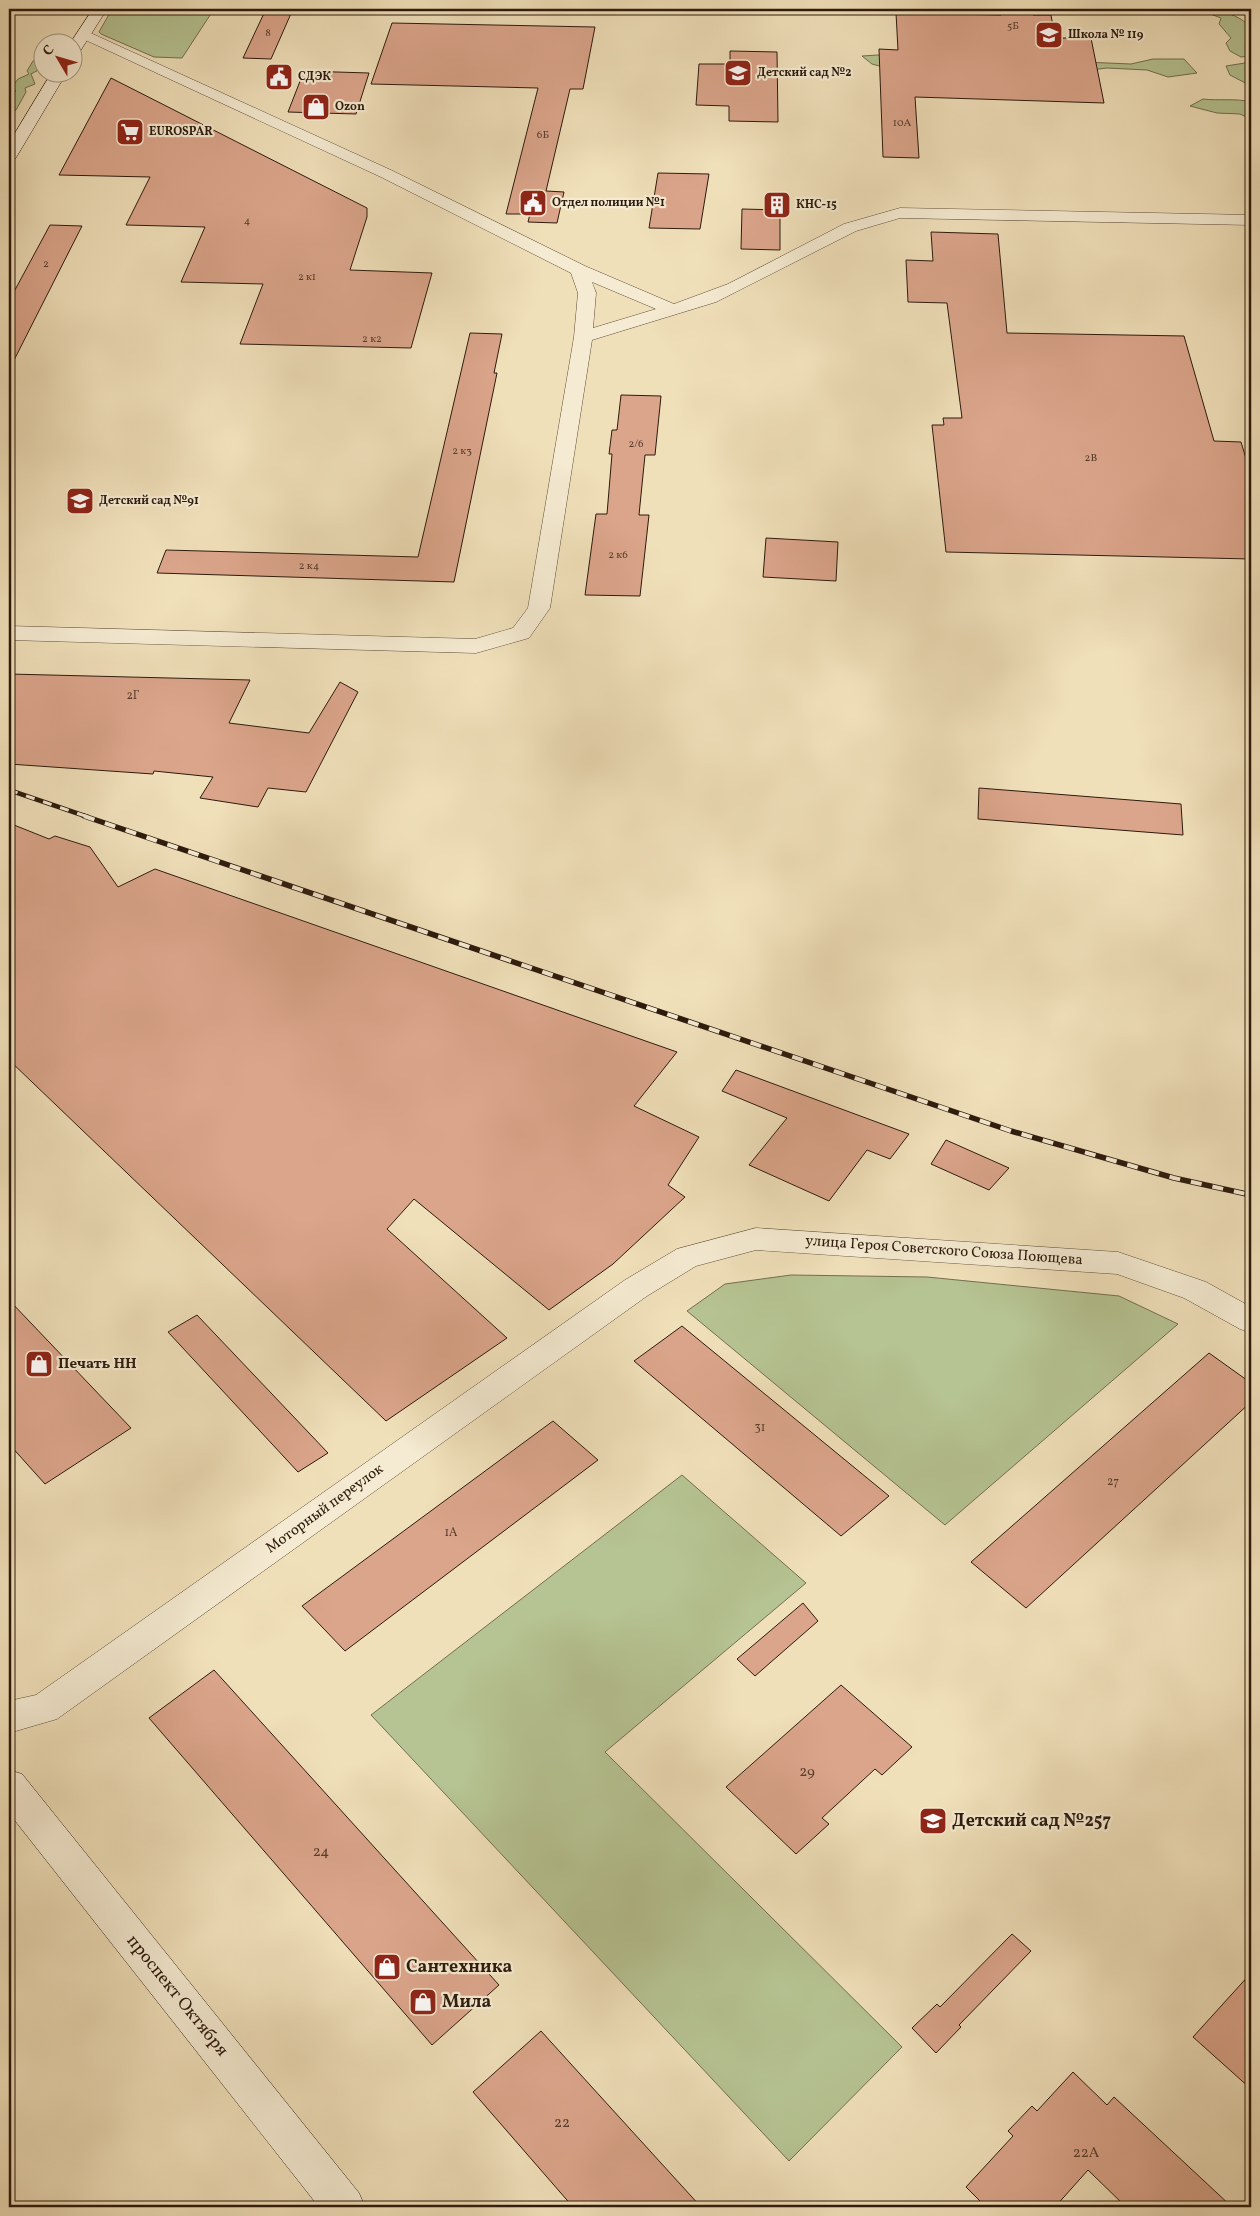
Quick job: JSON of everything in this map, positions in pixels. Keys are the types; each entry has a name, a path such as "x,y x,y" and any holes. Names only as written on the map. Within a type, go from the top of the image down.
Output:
{"street":[{"path":"82,37 100,9"},
{"path":"84,34 386,174 579,270 624,288 649,308 670,309 710,298 748,281 849,226 875,217 900,213 1251,220"},
{"path":"9,156 54,82"},
{"path":"9,633 476,646 521,633 539,608 583,337 587,293 579,270"},
{"path":"586,306 597,292 612,288 624,288"},
{"path":"586,306 598,321 628,322"},
{"path":"583,337 628,322 649,308"},
{"name":"улица Героя Советского Союза Поющева","path":"636,1288 687,1257 716,1248 756,1239 766,1239 1118,1264 1194,1290 1251,1321"},
{"name":"Моторный переулок","path":"9,1717 45,1708 636,1288"},
{"name":"проспект Октября","path":"9,1786 345,2207"}],"green space":[{"path":"112,9 214,9 182,58 154,57 101,34 99,32"},
{"path":"1165,9 1228,9 1230,14 1244,21 1250,29 1251,56 1241,57 1230,51 1226,43 1231,38 1219,24 1221,18 1205,12 1166,12"},
{"path":"894,54 1131,64 1153,59 1184,59 1197,73 1168,77 1147,70 1107,68 1075,72 894,70 872,64 862,56"},
{"path":"1251,62 1251,86 1230,75 1226,66"},
{"path":"32,63 32,82 35,84 25,88 26,92 16,110 9,113 9,94 16,91 12,87 18,79 29,74 27,71"},
{"path":"1203,99 1251,102 1251,119 1240,114 1217,113 1190,106"},
{"path":"791,1275 927,1277 1119,1296 1178,1324 945,1525 687,1311 725,1284"},
{"path":"682,1475 806,1583 605,1752 902,2047 789,2161 371,1715"}],"building":[{"path":"266,9 293,9 271,59 243,58"},
{"path":"1000,9 1032,9 1033,15 1051,15 1055,38 1091,38 1104,103 915,97 919,158 883,157 879,49 898,50 896,13 1001,15"},
{"path":"392,23 595,27 583,89 570,89 546,191 564,192 557,223 528,222 530,214 506,214 538,88 371,84"},
{"path":"730,51 777,52 778,122 729,121 729,106 696,105 699,64 730,64"},
{"path":"304,71 369,73 356,114 288,112"},
{"path":"111,78 367,208 367,217 350,270 432,273 411,348 240,344 263,284 181,282 205,227 126,225 150,177 59,175"},
{"path":"658,173 709,174 700,229 649,228"},
{"path":"742,209 780,210 780,250 741,249"},
{"path":"50,225 82,226 9,370 9,301"},
{"path":"931,232 998,234 1007,333 1184,336 1214,441 1241,442 1251,475 1251,559 946,552 932,425 944,425 943,418 962,418 947,303 908,302 906,260 933,261"},
{"path":"470,333 502,334 494,373 497,373 454,582 157,573 166,550 418,557"},
{"path":"621,395 661,396 655,455 645,455 639,515 649,515 640,596 585,595 596,514 607,514 612,454 609,454 612,430 617,430"},
{"path":"766,538 838,542 836,581 763,577"},
{"path":"9,674 250,680 229,723 309,733 340,682 358,692 306,792 268,788 258,807 200,798 213,777 154,771 153,774 9,764"},
{"path":"979,788 1181,804 1183,835 978,819"},
{"path":"9,823 49,839 55,836 90,847 118,887 155,869 677,1052 634,1106 699,1137 668,1185 685,1197 613,1264 549,1310 414,1199 387,1229 507,1338 386,1421 9,1060"},
{"path":"736,1070 909,1134 890,1159 867,1150 829,1201 749,1165 787,1118 722,1091"},
{"path":"946,1140 1009,1168 989,1190 931,1164"},
{"name":"Печать НН","path":"9,1300 131,1428 45,1484 9,1444"},
{"path":"197,1315 328,1453 298,1472 168,1332"},
{"path":"682,1326 889,1496 841,1536 634,1361"},
{"path":"1209,1353 1251,1383 1251,1402 1026,1608 971,1562"},
{"path":"553,1421 598,1460 345,1651 302,1606"},
{"path":"803,1603 818,1621 755,1676 737,1659"},
{"path":"214,1670 499,1985 432,2045 149,1718"},
{"path":"841,1685 912,1747 882,1775 875,1769 822,1818 829,1824 796,1854 726,1787"},
{"path":"1012,1934 1031,1951 959,2025 961,2027 936,2053 912,2028 937,2004 940,2007"},
{"path":"1251,1973 1251,2089 1193,2037"},
{"path":"541,2031 701,2207 573,2207 473,2092"},
{"path":"1073,2072 1107,2105 1114,2097 1232,2207 1126,2207 1088,2170 1055,2207 986,2207 966,2187 1013,2136 1008,2131 1032,2106 1037,2111"}],"railway":[{"path":"9,790 88,817"},
{"path":"84,816 1011,1131 1174,1178 1251,1195"}],"place":[{"name":"Школа № 119","path":"1049,35"},
{"name":"Детский сад №2","path":"738,73"},
{"name":"СДЭК","path":"279,77"},
{"name":"Ozon","path":"316,107"},
{"name":"EUROSPAR","path":"130,132"},
{"name":"Отдел полиции №1","path":"533,203"},
{"name":"КНС-15","path":"777,205"},
{"name":"Детский сад №91","path":"80,501"},
{"name":"Печать НН","path":"39,1364"},
{"name":"Детский сад №257","path":"933,1821"},
{"name":"Сантехника","path":"387,1967"},
{"name":"Мила","path":"423,2002"}]}
